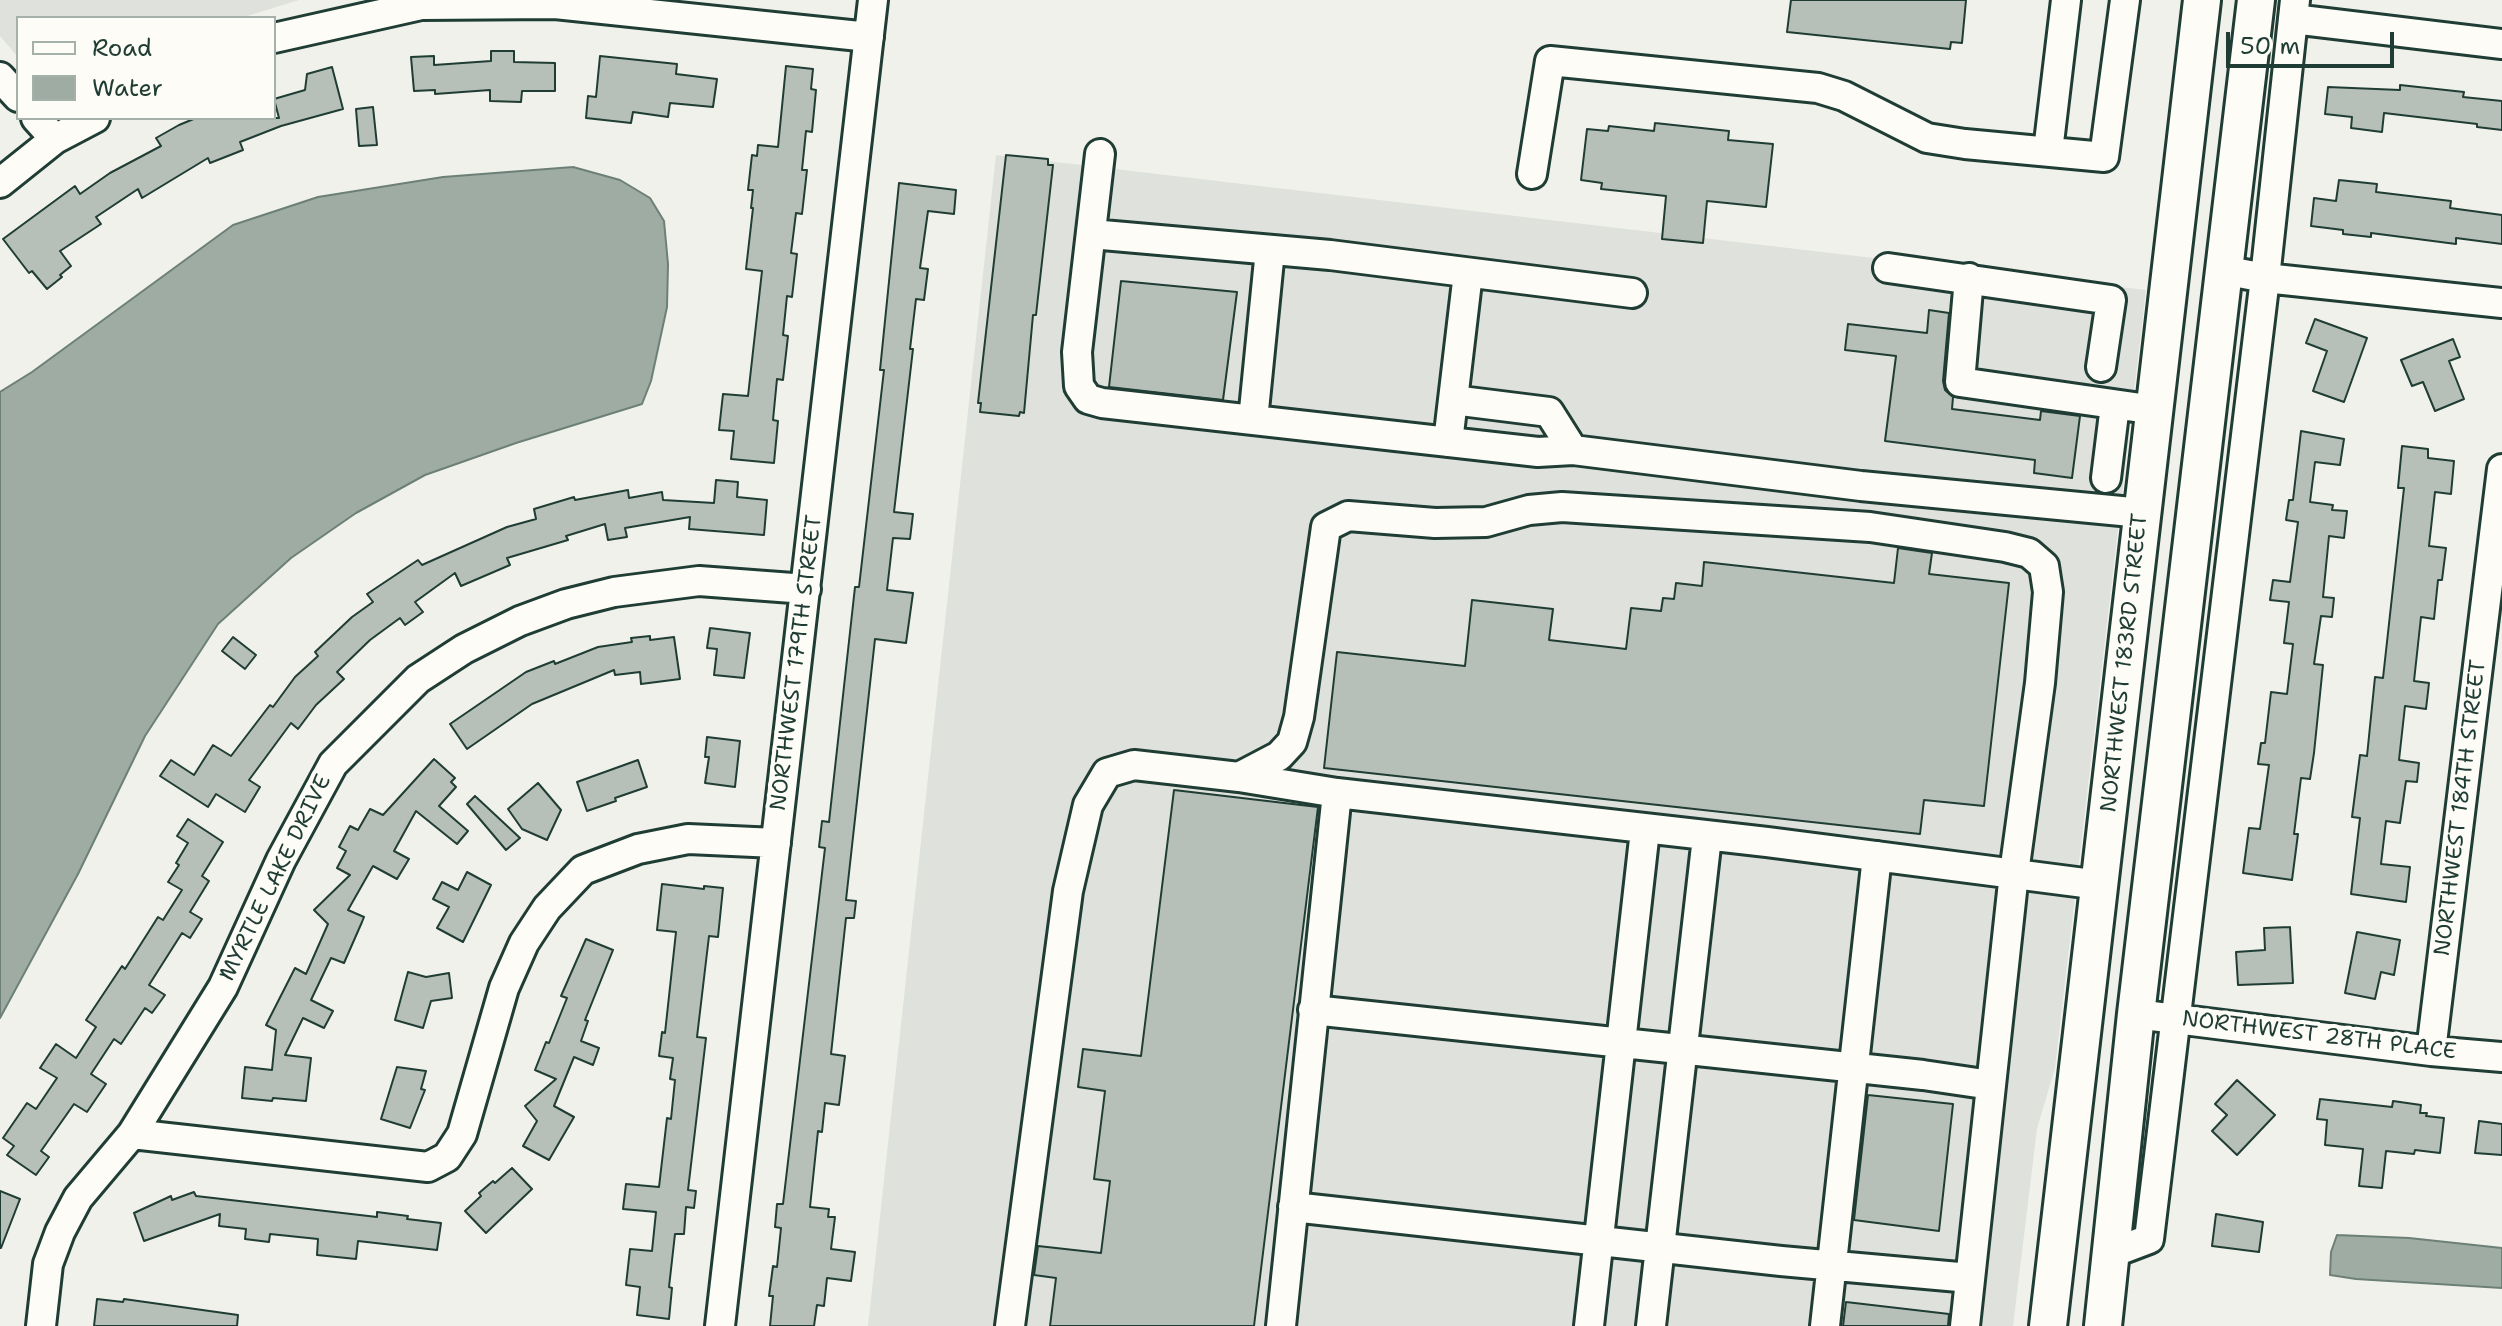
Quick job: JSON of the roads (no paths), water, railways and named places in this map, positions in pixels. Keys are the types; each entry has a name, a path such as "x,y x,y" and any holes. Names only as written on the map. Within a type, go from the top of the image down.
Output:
{"main road":[{"name":"NORTHWEST 183RD STREET","path":"2048,1326 2202,0"},
{"path":"2103,1326 2136,1014 2256,0"},
{"path":"2180,188 2192,235 2223,270"},
{"path":"2100,885 2120,890 2135,906 2146,929"}],"street":[{"name":"NORTHWEST 179TH STREET","path":"720,1326 873,0"},
{"path":"2048,151 2066,0"},
{"path":"1532,174 1550,61 1818,88 1844,96 1927,138 2104,157 2125,0"},
{"path":"276,38 421,5 555,4 581,4 869,37"},
{"path":"2112,1253 2149,1239 2265,278 2294,10 2502,44"},
{"path":"0,77 16,95"},
{"path":"38,120 55,139"},
{"path":"0,183 55,139 91,120"},
{"path":"1100,154 1077,352 1079,386 1088,399 1253,420 1451,422 1549,412 1573,450"},
{"path":"1091,234 1330,255 1632,293"},
{"path":"1253,420 1270,250"},
{"path":"1888,268 2111,300 2101,367"},
{"path":"2223,270 2265,278 2502,303"},
{"path":"1451,422 1468,273"},
{"path":"1969,278 1960,382 2155,410"},
{"path":"2106,478 2115,405"},
{"path":"1451,422 1538,452 1573,450 1861,486 2142,513"},
{"name":"NORTHWEST 184TH STREET","path":"2431,1051 2502,469"},
{"path":"1239,777 1279,756 1292,742 1299,717 1326,527 1348,516 1435,523 1486,522 1529,510 1562,507 1870,527 2029,553 2044,566 2048,592 1965,1326"},
{"name":"MYRTLE LAKE DRIVE","path":"41,1326 48,1264 78,1198 132,1134 223,987 281,860 333,764 418,679 464,649 520,621 566,604 614,592 699,581 806,589"},
{"path":"1010,1326 1068,891 1088,805 1107,773 1134,765 1239,777 1337,793 2100,885"},
{"path":"1281,1326 1337,793"},
{"path":"1589,1326 1645,830"},
{"path":"1651,1326 1707,837"},
{"path":"132,1134 428,1167 447,1157 462,1134 504,988 524,943 547,908 583,870 638,849 688,839 776,843"},
{"path":"1825,1326 1877,856"},
{"path":"1313,1010 1991,1085"},
{"name":"NORTHWEST 28TH PLACE","path":"2136,1014 2502,1057"},
{"path":"1293,1207 1970,1278"}],"water":[{"path":"573,167 620,180 650,198 664,221 668,264 667,307 651,381 642,404 425,475 356,513 291,558 218,624 145,736 78,874 0,1018 0,392 233,225 318,197 443,177"},
{"path":"2337,1235 2409,1238 2502,1248 2502,1288 2330,1275 2331,1252"}]}
